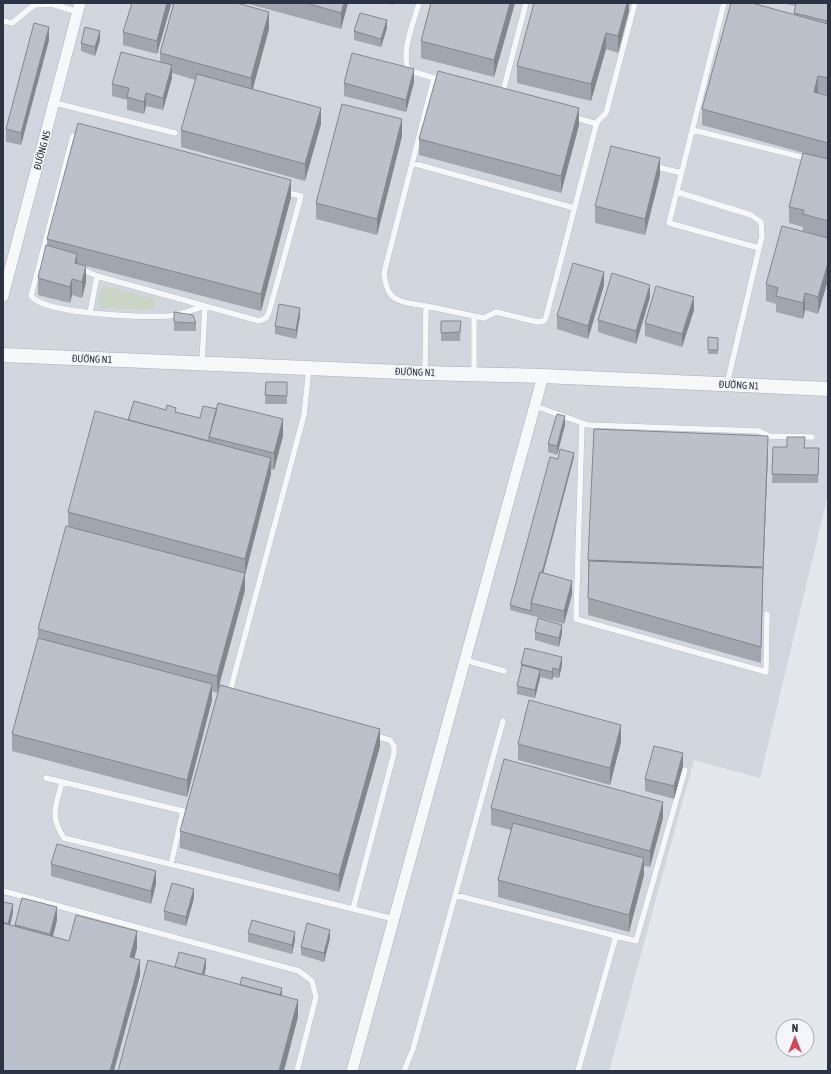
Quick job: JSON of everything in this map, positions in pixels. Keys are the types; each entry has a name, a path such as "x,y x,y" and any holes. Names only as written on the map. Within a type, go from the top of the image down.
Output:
{"street":[{"name":"ĐƯỜNG N5","path":"3,296 79,7"},
{"name":"ĐƯỜNG N1","path":"3,355 425,373 543,376 828,389"},
{"path":"352,1071 543,376"}],"lane":[{"path":"419,3 406,53 405,63 408,70 442,80"},
{"path":"501,97 526,3"},
{"path":"434,78 384,266 384,280 391,297 397,300 484,318 496,312 537,322 544,321 597,124 606,113 635,3"},
{"path":"724,3 669,223 759,248"},
{"path":"3,20 12,23 34,5 52,4 79,7"},
{"path":"494,95 508,99"},
{"path":"54,103 175,133"},
{"path":"567,116 597,124"},
{"path":"693,130 813,160"},
{"path":"88,140 73,136 31,292 33,298 73,311 90,313 171,316 205,306"},
{"path":"412,163 574,208"},
{"path":"647,164 682,173"},
{"path":"69,265 84,269 97,276 259,321 266,318 269,312 301,196 278,190"},
{"path":"677,192 751,215 761,222 762,236 727,384"},
{"path":"40,257 48,259"},
{"path":"90,313 97,276"},
{"path":"202,363 205,306"},
{"path":"425,373 426,306"},
{"path":"474,316 474,374"},
{"path":"236,699 228,697 304,415 309,367"},
{"path":"535,406 588,425 759,431 769,436 812,436"},
{"path":"582,423 576,619 766,672 767,614"},
{"path":"465,660 504,671"},
{"path":"404,1071 413,1049 503,721"},
{"path":"353,909 394,753 394,746 390,740 367,734"},
{"path":"455,895 636,941 685,770"},
{"path":"46,778 184,811 171,864"},
{"path":"62,782 54,817 56,826 64,838 394,919"},
{"path":"3,892 299,971 312,981 316,997 297,1071"},
{"path":"578,1071 616,936"}],"shaded area":[{"path":"3,3 828,3 828,494 760,778 694,760 609,1071 3,1071"}],"green space":[{"path":"105,286 152,298 155,300 155,306 149,310 101,308 99,305 98,296"}],"building":[{"path":"132,3 167,3 157,41 123,32"},
{"path":"174,3 237,3 269,12 251,78 160,53"},
{"path":"306,3 344,3 341,13"},
{"path":"431,3 510,3 494,60 421,41"},
{"path":"534,3 627,3 618,36 606,33 591,84 517,66"},
{"path":"731,3 752,3 828,24 828,78 818,76 814,92 828,96 828,143 702,109"},
{"path":"796,3 828,3 828,21 794,13"},
{"path":"360,13 387,20 381,39 354,31"},
{"path":"34,23 49,27 21,133 6,129"},
{"path":"85,27 100,31 95,47 81,43"},
{"path":"121,52 172,65 163,98 146,93 144,102 127,97 129,88 112,84"},
{"path":"352,53 414,69 406,100 344,83"},
{"path":"438,71 579,108 561,176 419,139"},
{"path":"197,74 321,108 305,164 181,130"},
{"path":"342,104 402,119 377,219 316,203"},
{"path":"78,123 291,180 261,294 47,239"},
{"path":"611,146 660,158 645,219 595,206"},
{"path":"803,153 828,159 828,221 803,214 804,210 789,207"},
{"path":"782,226 828,238 828,263 818,297 805,293 803,303 776,296 778,288 766,284"},
{"path":"46,245 77,254 75,263 86,266 82,282 72,279 70,287 38,278"},
{"path":"573,263 604,272 588,326 557,316"},
{"path":"612,273 650,285 636,331 598,320"},
{"path":"656,286 694,297 682,334 645,323"},
{"path":"279,304 300,308 296,330 275,326"},
{"path":"174,312 193,315 196,323 174,322"},
{"path":"441,321 461,321 460,332 441,333"},
{"path":"708,337 718,338 718,350 708,350"},
{"path":"266,382 287,382 287,396 265,395"},
{"path":"134,401 166,410 167,405 176,408 175,412 200,418 203,406 217,409 209,441 128,420"},
{"path":"218,403 283,419 274,453 209,437"},
{"path":"95,411 271,458 245,559 68,512"},
{"path":"557,414 565,416 557,446 548,444"},
{"path":"594,429 768,436 763,567 588,560"},
{"path":"787,437 805,437 804,448 819,448 818,475 772,474 773,447 787,447"},
{"path":"560,449 574,453 542,573 540,572 531,603 531,611 510,605 550,457 558,459"},
{"path":"66,526 245,573 217,676 38,629"},
{"path":"589,561 763,568 761,647 588,598"},
{"path":"540,572 572,581 564,611 531,603"},
{"path":"538,618 562,625 559,638 535,632"},
{"path":"38,638 212,684 187,780 12,734"},
{"path":"525,648 562,657 559,670 553,668 552,672 521,664"},
{"path":"522,665 540,670 535,690 517,686"},
{"path":"220,685 380,729 339,875 180,831"},
{"path":"529,700 621,725 610,768 518,744"},
{"path":"654,746 683,753 674,786 645,779"},
{"path":"504,759 663,802 650,851 491,808"},
{"path":"513,823 644,858 629,915 498,880"},
{"path":"57,844 156,871 151,891 51,864"},
{"path":"172,883 194,889 186,917 164,911"},
{"path":"22,898 57,907 50,934 15,925"},
{"path":"3,902 13,904 8,924 3,922"},
{"path":"76,915 137,931 130,957 140,960 110,1071 3,1071 3,923 69,941"},
{"path":"252,920 295,932 292,945 248,933"},
{"path":"307,923 330,930 324,953 301,947"},
{"path":"179,952 206,959 202,975 175,967"},
{"path":"148,960 298,1000 279,1071 118,1071"},
{"path":"242,977 282,988 280,995 240,985"}]}
